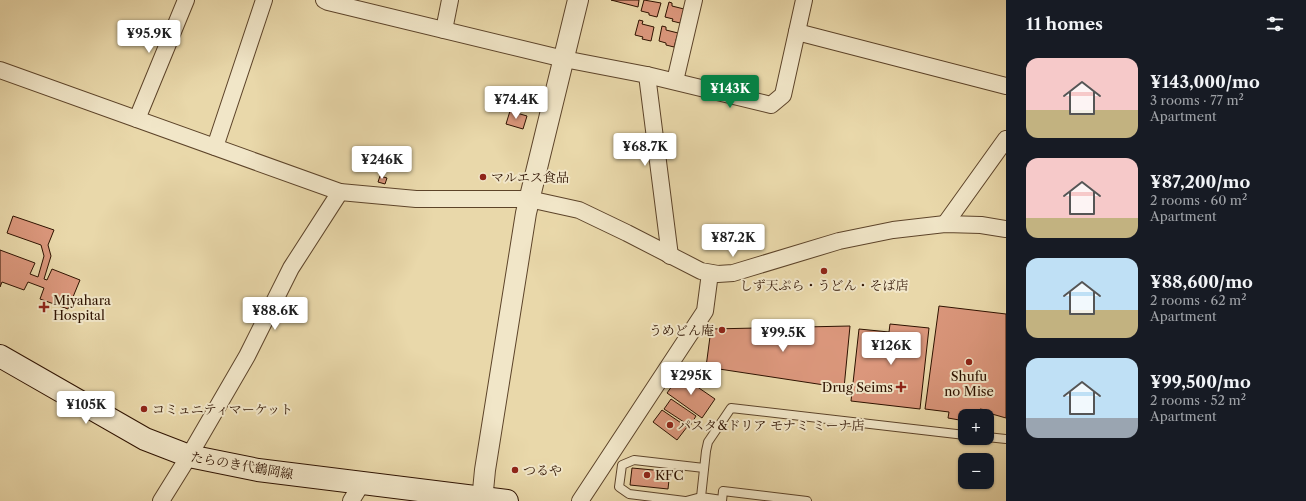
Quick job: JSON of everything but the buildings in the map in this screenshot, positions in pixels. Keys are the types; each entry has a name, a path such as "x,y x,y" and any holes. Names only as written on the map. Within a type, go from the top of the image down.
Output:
{"main road":[{"name":"たらのき代鶴岡線","path":"0,356 145,439 190,456 357,492 507,501"}],"street":[{"path":"136,119 186,0"},
{"path":"215,147 264,0"},
{"path":"444,30 450,0"},
{"path":"482,499 485,470 526,213 578,0"},
{"path":"675,82 694,0"},
{"path":"327,1 380,7 444,30 564,59 647,75 771,105 783,95 804,0"},
{"path":"797,32 1006,86"},
{"path":"0,70 340,192 416,200 529,199 579,210 701,271 710,273 733,273 840,241 893,230 945,224 981,225 1006,229"},
{"path":"647,75 670,256"},
{"path":"945,224 1006,140"},
{"path":"161,501 190,456 247,356 291,268 340,192"},
{"path":"580,501 705,311 710,273"}],"lane":[{"path":"700,497 708,442 731,408 958,434"},
{"path":"994,438 1006,439"},
{"path":"704,468 634,460 622,465 619,487 629,494 686,501 700,497 722,500 723,492 806,501"}],"place":[{"name":"マルエス食品","path":"483,177"},
{"name":"しず天ぷら・うどん・そば店","path":"824,271"},
{"name":"Miyahara Hospital","path":"44,307"},
{"name":"うめどん庵","path":"722,330"},
{"name":"Shufu no Mise","path":"969,362"},
{"name":"Drug Seims","path":"901,387"},
{"name":"コミュニティマーケット","path":"144,409"},
{"name":"パスタ&ドリア モナミ ミーナ店","path":"670,425"},
{"name":"つるや","path":"515,470"},
{"name":"KFC","path":"647,475"}]}
